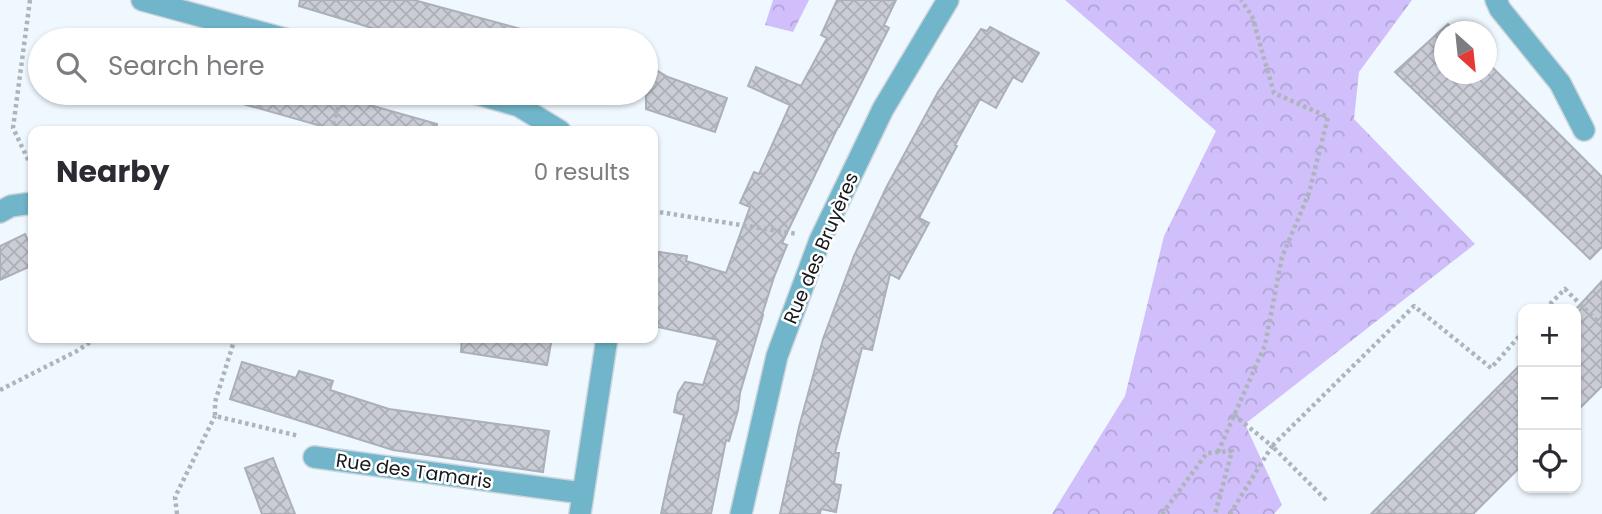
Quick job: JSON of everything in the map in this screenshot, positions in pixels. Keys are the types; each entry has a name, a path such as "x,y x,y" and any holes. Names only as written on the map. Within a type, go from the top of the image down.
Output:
{"street":[{"path":"142,0 245,28"},
{"name":"Rue des Bruyères","path":"741,514 777,356 820,240 883,109 948,0"},
{"path":"1496,0 1500,9 1560,83 1584,131"},
{"path":"516,105 552,126"},
{"path":"0,212 10,206 28,204"},
{"path":"581,504 606,343"},
{"name":"Rue des Tamaris","path":"314,457 581,504"}],"path":[{"path":"28,160 13,128 30,0"},
{"path":"1218,452 1265,345 1282,257 1308,193 1328,117 1275,93 1252,16 1241,0"},
{"path":"333,126 339,105"},
{"path":"658,212 797,233"},
{"path":"1550,304 1565,289 1580,304"},
{"path":"1581,305 1602,326"},
{"path":"1230,514 1272,446 1413,306 1491,368 1518,338"},
{"path":"0,390 89,343"},
{"path":"177,514 175,497 215,416 215,402 233,343"},
{"path":"1234,415 1272,446 1326,500"},
{"name":"Rue des Tamaris","path":"215,416 301,437 314,457"},
{"path":"1162,514 1207,453 1232,451 1215,514"}],"green space":[{"path":"773,0 809,0 793,32 765,25"},
{"path":"1065,0 1412,0 1359,72 1354,119 1475,244 1245,424 1282,505 1274,514 1052,514 1125,396 1164,236 1216,131"}],"building":[{"path":"300,0 414,0 518,28 372,28 299,6"},
{"path":"837,0 896,0 884,25 889,28 782,243 787,245 762,315 729,441 726,440 711,514 661,514 684,415 674,412 678,393 685,382 703,385 718,340 658,327 659,252 687,256 686,261 726,273 750,207 740,203 754,172 759,174 790,105 748,86 756,67 801,86 827,38 821,35"},
{"path":"990,27 1039,53 1022,82 1013,77 996,108 980,99 919,218 929,223 899,279 890,274 872,350 862,348 835,453 839,453 834,484 841,485 836,512 821,509 820,514 780,514 799,427 823,339 854,256 886,188 938,92 981,29 987,31"},
{"path":"1434,37 1434,84 1497,84 1497,72 1602,177 1602,247 1590,259 1395,72"},
{"path":"658,71 727,98 715,132 646,109 646,105 658,105"},
{"path":"247,105 370,105 437,124 437,126 321,126"},
{"path":"25,234 28,241 28,267 0,280 0,246"},
{"path":"1602,281 1602,386 1581,407 1581,304"},
{"path":"462,343 551,343 547,365 461,352"},
{"path":"242,362 296,378 299,371 333,381 330,390 389,409 549,431 543,472 393,450 230,399"},
{"path":"1518,367 1518,469 1473,514 1371,514"},
{"path":"273,458 295,514 262,514 245,468"}]}
